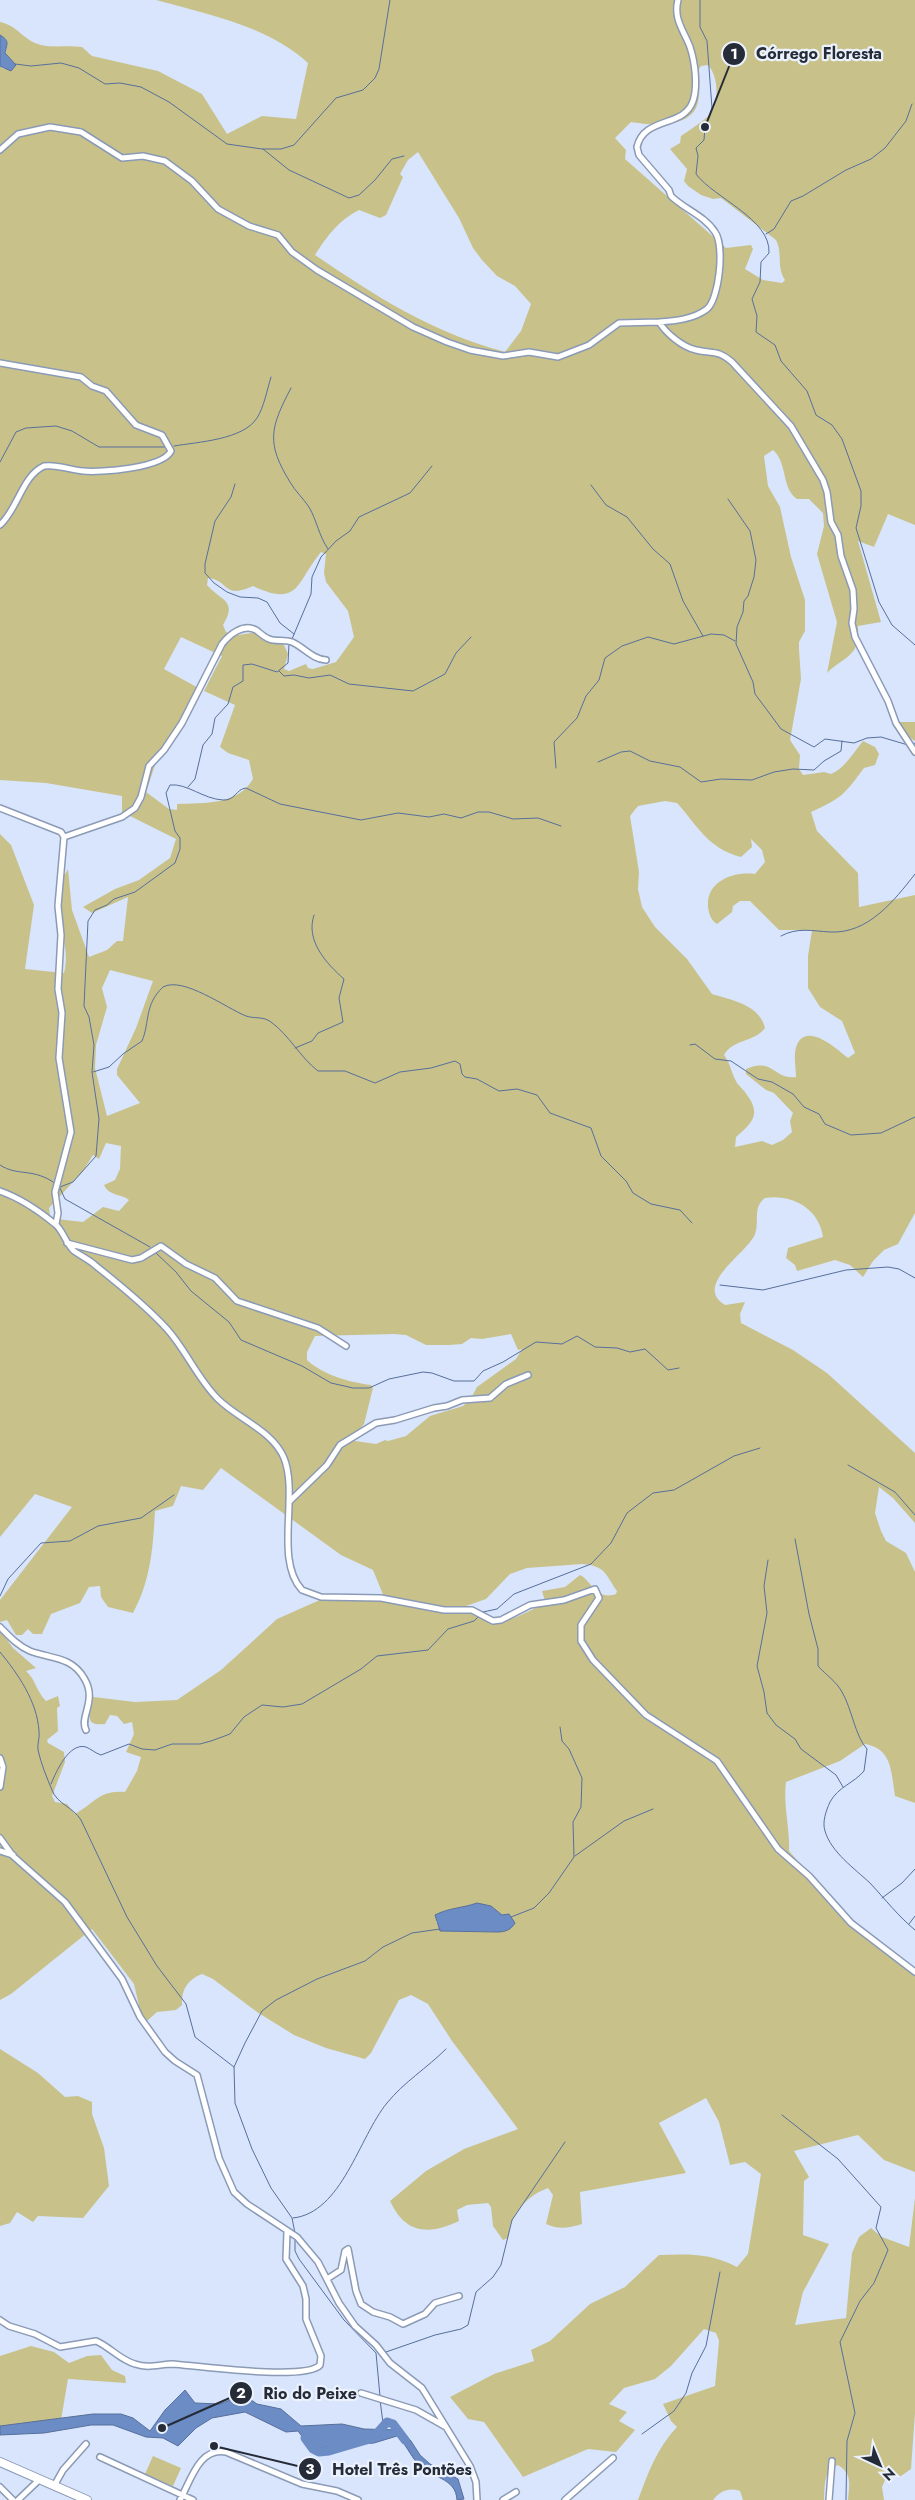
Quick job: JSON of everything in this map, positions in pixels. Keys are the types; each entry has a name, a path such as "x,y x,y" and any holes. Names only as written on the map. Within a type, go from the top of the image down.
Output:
{"main road":[{"path":"0,2462 54,2486 72,2497 87,2500"}],"street":[{"path":"0,150 18,134 50,127 81,132 122,158 143,156 164,161 192,181 218,209 249,226 278,235 292,252 317,270 413,327 470,350 503,356 529,352 558,357 589,345 619,323 659,322 694,316 710,306 716,290 721,248 715,231 671,196 669,190 640,155 636,147 641,134 647,129 684,114 692,103 695,88 692,57 678,19 678,0"},
{"path":"659,322 667,332 691,349 716,352 726,357 774,406 803,444 827,492 831,522 838,535 841,556 853,590 854,609 852,623 854,637 888,701 896,723 915,752"},
{"path":"0,363 81,378 92,386 106,391 136,425 162,435 171,451 168,456 158,461 110,471 82,471 44,466 30,479 12,512 0,525"},
{"path":"64,837 122,817 135,808 141,797 149,766 164,750 182,723 222,644 232,634 247,627 253,628 271,640 286,640 305,648 315,658 326,660"},
{"path":"0,808 61,832 64,837 58,906 61,942 58,989 62,1013 59,1058 71,1132 55,1192 58,1213 56,1224"},
{"path":"0,1191 17,1198 56,1224 67,1242 166,1328 179,1344 191,1366 217,1398 269,1438 280,1450 290,1478 288,1525 292,1573 296,1584 308,1594 330,1598 381,1598 444,1610 472,1610 493,1621 500,1620 530,1606 564,1600 592,1589 596,1590 599,1598 584,1619 580,1635 584,1648 593,1660 646,1716 717,1761 778,1849 809,1876 855,1927 915,1972"},
{"path":"67,1242 132,1260 141,1258 161,1246 186,1264 215,1278 237,1301 318,1328 346,1346"},
{"path":"289,1502 327,1465 340,1445 376,1424 447,1406 462,1400 490,1398 506,1384 528,1375"},
{"path":"0,1627 24,1648 65,1660 82,1674 90,1696 84,1723 86,1730"},
{"path":"0,1758 3,1767 0,1787"},
{"path":"0,1838 13,1856 65,1902 80,1925 122,1979 135,2008 155,2039 171,2058 197,2075 219,2158 229,2182 241,2200 292,2234 318,2262 339,2304 355,2326 376,2345 390,2363 422,2388 450,2431 476,2482 477,2500"},
{"path":"0,1850 13,1856"},
{"path":"0,2320 9,2326 35,2334 60,2347 96,2341 124,2360 143,2366 171,2364 196,2368 224,2368 255,2372 311,2371 320,2365 321,2356 307,2324 303,2286 286,2260 292,2234"},
{"path":"327,2280 341,2270 344,2251 348,2250 356,2291 361,2304 373,2312 390,2317 403,2324 425,2314 435,2302 459,2296"},
{"path":"361,2393 427,2414 450,2431"},
{"path":"54,2486 63,2470 86,2444"},
{"path":"182,2498 204,2456 217,2450 302,2484 337,2491 358,2500"},
{"path":"100,2457 182,2498 193,2500"},
{"path":"565,2500 613,2458"},
{"path":"829,2500 832,2461"},
{"path":"18,2500 40,2480"},
{"path":"0,2487 13,2500"},
{"path":"503,2500 516,2492"}],"shaded area":[{"path":"156,0 915,0 915,525 888,514 874,547 858,541 881,622 858,626 857,644 854,650 827,673 837,622 817,554 824,526 823,513 809,499 797,499 792,494 786,482 778,455 773,450 764,456 768,486 780,507 791,557 805,600 805,631 799,642 801,679 790,740 800,755 799,769 803,775 824,772 831,774 845,764 863,741 875,747 879,754 875,765 864,768 842,795 811,812 817,831 858,873 859,907 915,895 915,1213 898,1244 884,1250 873,1261 863,1277 850,1265 835,1260 797,1271 795,1265 786,1258 788,1248 823,1237 821,1227 810,1211 795,1201 775,1197 765,1198 757,1210 755,1234 725,1269 718,1279 715,1288 717,1297 725,1305 745,1302 740,1314 741,1323 793,1350 827,1373 915,1453 915,1523 893,1498 879,1487 875,1513 886,1541 906,1553 915,1572 915,1803 895,1796 891,1771 886,1757 881,1751 865,1744 840,1761 786,1782 785,1791 789,1851 855,1926 915,1972 915,2172 884,2160 858,2135 794,2151 809,2177 804,2181 803,2235 829,2244 803,2292 795,2325 846,2318 852,2253 859,2237 871,2228 882,2237 909,2247 915,2198 915,2413 911,2469 901,2476 886,2478 882,2487 884,2500 848,2500 848,2476 838,2465 833,2467 827,2475 824,2500 743,2500 740,2491 732,2489 722,2492 713,2500 638,2500 649,2471 659,2452 677,2427 671,2421 663,2404 715,2386 719,2341 716,2333 704,2329 671,2366 655,2379 624,2388 609,2404 627,2412 619,2421 635,2430 616,2452 588,2449 523,2477 484,2422 468,2419 450,2397 494,2374 534,2361 531,2350 550,2341 590,2304 625,2287 659,2255 709,2257 737,2267 748,2254 761,2174 745,2162 730,2165 719,2122 706,2098 659,2123 686,2173 580,2192 582,2224 564,2228 546,2224 553,2195 548,2188 533,2196 520,2207 512,2222 508,2238 503,2240 493,2226 491,2207 488,2203 467,2205 457,2210 459,2221 447,2226 437,2229 418,2229 403,2220 390,2201 426,2171 464,2149 518,2129 452,2041 428,2004 411,1995 399,2000 371,2053 365,2059 326,2048 294,2035 257,2012 213,1979 202,1974 186,1986 182,2005 176,2010 157,2012 147,2021 141,2014 134,1984 92,1929 11,1994 0,2000 0,1630 13,1648 36,1668 26,1671 46,1701 58,1696 60,1706 57,1708 58,1731 47,1740 48,1743 64,1752 65,1762 52,1796 55,1802 67,1804 75,1814 103,1795 125,1792 137,1771 141,1757 126,1752 134,1734 132,1722 124,1724 117,1716 110,1715 105,1724 93,1723 90,1720 93,1697 135,1702 177,1700 221,1670 277,1619 322,1599 384,1597 373,1570 341,1555 221,1468 203,1490 181,1486 173,1506 155,1511 150,1563 144,1588 133,1613 108,1607 101,1597 100,1586 89,1587 80,1603 51,1614 42,1634 33,1634 28,1629 22,1635 16,1635 7,1620 0,1622 0,1600 72,1507 35,1494 0,1537 0,834 11,845 34,905 25,969 64,973 66,962 59,916 58,894 60,883 68,869 72,910 89,957 107,950 117,941 123,941 128,897 92,913 83,907 115,889 139,880 170,858 176,839 130,816 122,819 122,796 46,783 0,780 0,66 4,69 7,40 0,35 0,22 11,26 30,40 41,45 82,47 92,56 158,71 202,94 227,134 262,116 296,119 308,63 292,50 256,30 216,16","holes":["708,65 714,75 716,81 716,100 714,106 707,117 681,136 680,143 670,149 687,169 684,181 688,186 701,195 713,199 721,198 776,240 782,275 785,280 782,283 763,280 745,269 753,249 751,245 726,248 625,159 626,150 615,138 631,122 666,124 691,115 699,99 699,69 701,66","418,152 459,218 473,248 497,276 515,286 531,304 521,331 505,352 478,344 429,324 383,299 315,255 334,229 359,210 380,218 386,215 403,177 400,174 408,160","321,552 326,554 324,573 326,582 348,611 354,637 336,662 313,669 308,668 306,664 289,671 284,669 288,654 283,643 257,632 232,636 226,632 223,625 229,610 228,606 207,585 208,578 215,579 231,590 243,590 253,586 280,594 289,593 301,582","181,637 222,656 204,691 235,705 220,747 228,753 249,760 253,779 239,794 229,798 209,803 177,804 177,810 169,809 146,792 156,762 168,749 202,690 164,669","665,801 677,803 711,842 729,853 741,857 752,847 751,839 762,850 765,862 755,874 738,874 729,877 722,880 711,891 708,907 711,917 717,924 732,912 733,906 740,901 750,901 779,930 812,930 808,956 808,988 820,1007 842,1021 855,1053 848,1058 824,1040 810,1036 804,1037 797,1045 795,1054 796,1077 789,1077 762,1066 746,1069 746,1074 766,1090 774,1093 793,1113 790,1121 792,1132 783,1140 772,1145 762,1141 735,1147 736,1137 753,1119 754,1108 746,1093 737,1083 724,1055 733,1046 755,1036 765,1028 762,1020 751,1008 736,1001 712,994 687,959 655,927 642,907 638,889 639,872 630,816 638,806","110,970 153,981 136,1028 117,1069 117,1075 140,1103 107,1116 95,1068 96,1045 107,1007 102,988","106,1143 121,1146 120,1169 115,1180 104,1185 112,1193 129,1200 119,1211 103,1207 83,1222 57,1219 50,1216 49,1208 83,1171 93,1155 99,1159","394,1334 406,1335 426,1345 462,1344 471,1338 482,1339 511,1334 518,1350 522,1349 516,1359 477,1387 470,1400 463,1406 430,1416 406,1436 388,1441 385,1440 376,1444 355,1441 352,1438 364,1424 373,1388 371,1385 345,1380 328,1374 307,1360 307,1352 315,1336","582,1564 596,1567 604,1572 617,1591 616,1594 603,1595 580,1575 565,1587 542,1591 546,1604 510,1620 500,1621 475,1612 466,1612 466,1606 486,1599 510,1574 527,1568","477,1903 491,1906 502,1915 497,1932 440,1931 436,1921 443,1911 463,1908"]},
{"path":"899,722 915,722 915,741 906,735"},
{"path":"0,2049 38,2073 65,2097 78,2096 92,2102 92,2114 104,2148 109,2186 83,2218 38,2216 33,2222 17,2212 10,2223 0,2226"},
{"path":"31,2346 54,2352 69,2363 87,2356 101,2355 112,2370 125,2376 126,2383 68,2379 61,2420 0,2426 0,2356"},
{"path":"153,2456 181,2468 173,2486 145,2474"}],"water":[{"path":"0,35 7,41 5,53 16,65 11,71 0,66"},
{"path":"477,1903 491,1906 502,1915 509,1914 515,1923 510,1929 500,1932 440,1931 435,1915"},
{"path":"185,2390 195,2403 220,2404 240,2396 247,2397 257,2404 281,2409 301,2426 342,2424 364,2429 401,2430 420,2455 430,2464 458,2479 464,2499 457,2500 456,2492 447,2482 423,2469 397,2436 374,2443 310,2447 298,2431 286,2432 245,2412 212,2418 196,2428 178,2446 163,2438 146,2437 113,2425 91,2425 44,2433 0,2435 0,2426 93,2414 121,2414 133,2418 150,2431 165,2410"}],"waterway":[{"path":"15,64 31,66 61,63 79,68 105,84 120,83 141,87 169,102 227,144 262,149 281,149 294,145 336,98 363,90 375,78 379,69 390,0"},
{"path":"700,0 700,27 707,41 712,108 705,127 704,140 696,148 698,156 696,174 715,192 752,219 767,241 769,253 761,262 760,282 752,299 757,316 756,332 775,345 781,361 807,391 816,415 832,425 842,439 861,491 861,506 856,528 879,602 892,625 915,645"},
{"path":"766,234 774,229 791,201 803,196 846,170 871,159 885,148 906,121 912,104"},
{"path":"263,149 289,170 349,198 359,195 375,180 392,159 404,156"},
{"path":"174,446 219,439 241,431 250,425 262,409 271,377"},
{"path":"291,388 275,425 274,446 282,468 309,507 328,549"},
{"path":"0,462 16,432 26,428 56,426 72,431 99,447 167,447"},
{"path":"292,639 311,594 312,577 321,557 336,541 350,531 359,517 410,493 432,466"},
{"path":"235,484 231,497 215,521 205,564 205,573 214,583 227,592 240,597 258,598 267,602 280,623 294,634"},
{"path":"591,485 606,505 627,517 653,549 670,564 683,601 703,636"},
{"path":"728,499 750,531 756,560 754,577 748,596 744,601 743,612 737,627 736,644 753,682 755,694 781,729 814,747 825,739 854,743 867,738 881,737 908,745"},
{"path":"556,768 554,742 577,718 586,696 599,680 605,658 622,646 648,637 674,644 711,634 724,635 735,641"},
{"path":"279,671 284,676 294,675 309,678 330,675 349,684 413,691 445,674 456,653 471,637"},
{"path":"188,787 195,779 203,745 212,734 215,718 228,704 233,687 243,681 243,665 252,664 277,672 288,663 289,644"},
{"path":"598,762 621,752 630,751 650,761 680,767 701,782 721,779 752,780 774,772 793,769 814,770 824,761 841,751 842,741"},
{"path":"60,1187 73,1182 96,1156 99,1119 92,1072 94,1045 89,1017 84,1006 88,921 95,910 107,905 114,899 135,892 175,863 180,849 180,838 175,831 166,793 170,785 183,786 209,797 223,800 230,799 240,790 246,788 280,804 361,820 398,813 429,817 444,814 461,818 478,812 489,812 513,819 538,818 561,826"},
{"path":"781,936 793,931 830,932 856,928 868,922 889,905 915,874"},
{"path":"295,1048 312,1041 318,1033 343,1022 339,998 344,979 325,959 315,943 312,934 314,915"},
{"path":"93,1072 109,1067 123,1054 142,1041 150,1007 163,987 171,985 182,986 204,994 246,1016 265,1019 271,1022 284,1033 305,1059 318,1071 345,1071 375,1083 400,1072 431,1068 455,1061 460,1064 462,1074 465,1077 477,1079 499,1091 517,1089 537,1095 550,1113 591,1128 601,1156 626,1181 633,1193 651,1204 680,1210 692,1223"},
{"path":"690,1045 695,1044 715,1059 731,1061 758,1079 772,1082 793,1094 804,1107 819,1114 825,1124 851,1135 881,1133 915,1117"},
{"path":"0,1165 13,1171 40,1176 56,1184"},
{"path":"59,1186 65,1199 150,1247"},
{"path":"155,1252 176,1272 191,1291 229,1322 241,1340 302,1366 331,1383 353,1388 369,1388 389,1379 423,1372 432,1373 454,1381 474,1381 483,1371 503,1362 536,1342 562,1344 577,1336 595,1347 617,1348 630,1352 645,1349 668,1370 679,1368"},
{"path":"720,1285 763,1290 846,1270 888,1267 899,1269 915,1278"},
{"path":"483,1612 497,1609 514,1594 591,1564 611,1543 627,1513 653,1493 674,1490 734,1456 760,1448"},
{"path":"848,1465 895,1492 915,1515"},
{"path":"0,1596 8,1579 41,1543 70,1541 98,1526 141,1518 174,1495"},
{"path":"795,1539 809,1614 818,1649 818,1666 840,1688 859,1737 867,1749 864,1771 833,1797 826,1813 824,1828 828,1839 838,1853 915,1930"},
{"path":"768,1560 764,1586 767,1613 757,1666 767,1713 776,1725 795,1739 801,1749 836,1775 843,1787"},
{"path":"51,1784 64,1759 74,1749 86,1747 101,1755 129,1744 142,1749 155,1750 172,1744 200,1744 211,1741 230,1734 244,1717 262,1705 283,1707 302,1704 361,1669 377,1656 428,1650 448,1629 474,1621 478,1617"},
{"path":"0,1652 26,1688 35,1709 39,1731 38,1750 54,1795 81,1820 127,1917 157,1966 186,2004 195,2037 234,2067"},
{"path":"511,1917 534,1908 549,1893 574,1857 573,1822 581,1807 582,1778 569,1749 562,1741 560,1727"},
{"path":"575,1856 624,1821 653,1809"},
{"path":"882,1898 902,1883 915,1869"},
{"path":"909,1924 915,1916"},
{"path":"295,2233 292,2218 271,2188 252,2149 235,2103 234,2067 245,2043 262,2011 276,2000 317,1979 365,1961 383,1947 412,1933 440,1929"},
{"path":"293,2218 310,2213 324,2203 348,2171 377,2117 387,2103 401,2088 446,2049"},
{"path":"782,2115 838,2159 881,2207 876,2228 888,2250 874,2283 860,2301 840,2342 855,2413 847,2441 846,2500"},
{"path":"386,2352 435,2335 461,2329 468,2325 476,2292 493,2277 501,2265 512,2220 565,2142"},
{"path":"295,2237 295,2251 299,2259 344,2320 376,2353 380,2396"},
{"path":"642,2434 674,2411 686,2393 692,2373 706,2346 720,2272"},
{"path":"380,2400 383,2423"},
{"path":"305,2438 313,2449 319,2452 329,2451 373,2438 387,2422 393,2424 405,2440"}],"place":[{"name":"Córrego Floresta","path":"705,127"},
{"name":"Rio do Peixe","path":"162,2428"},
{"name":"Hotel Três Pontões","path":"214,2446"}]}
